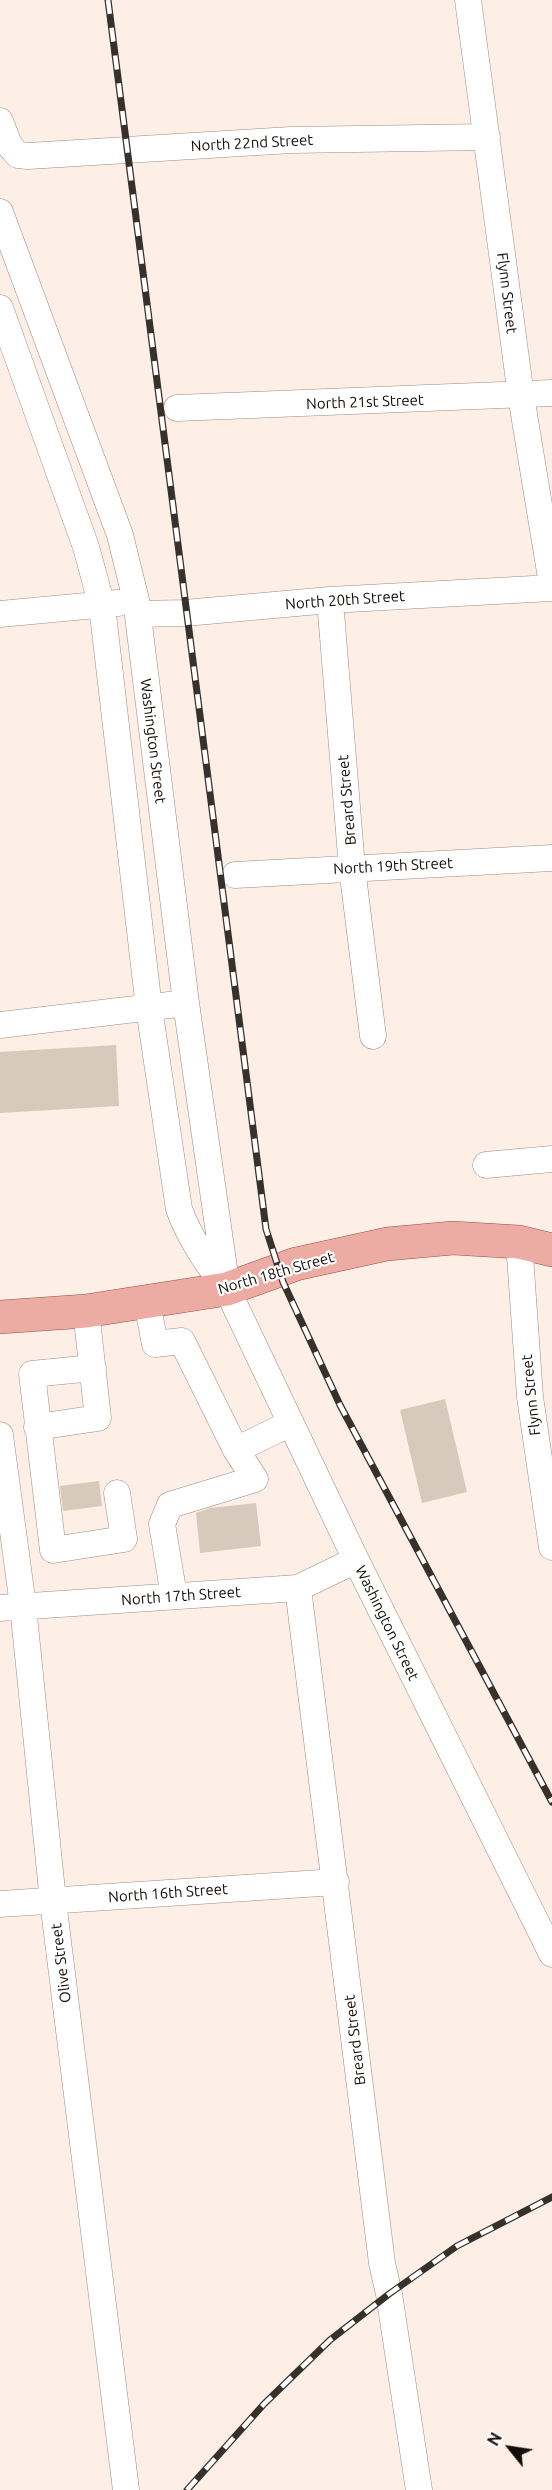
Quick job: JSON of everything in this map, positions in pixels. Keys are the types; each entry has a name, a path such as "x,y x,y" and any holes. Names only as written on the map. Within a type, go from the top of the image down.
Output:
{"main road":[{"name":"North 18th Street","path":"0,1317 86,1311 226,1289 296,1264 387,1244 453,1238 519,1242 552,1250"}],"street":[{"name":"Flynn Street","path":"468,0 520,396 552,586"},
{"name":"North 22nd Street","path":"0,121 9,145 18,155 291,140 487,137"},
{"name":"Washington Street","path":"0,212 8,259 120,535 137,607 186,1003 226,1289"},
{"name":"Washington Street","path":"0,308 86,547 102,606 149,1008 178,1209 200,1254 226,1289 356,1560 552,1954"},
{"name":"North 21st Street","path":"177,408 552,393"},
{"name":"North 20th Street","path":"0,614 102,606 137,607 185,613 330,600 552,586"},
{"name":"Breard Street","path":"330,600 352,868 373,1035"},
{"name":"North 19th Street","path":"235,875 552,858"},
{"path":"0,1025 186,1003"},
{"path":"486,1165 552,1159"},
{"name":"Flynn Street","path":"519,1242 530,1397 552,1547"},
{"path":"147,1302 155,1344 182,1341 236,1450 255,1479 170,1505 162,1524 174,1596"},
{"path":"38,1427 98,1418 86,1311"},
{"path":"93,1368 32,1374 40,1457 53,1550 124,1539 117,1493"},
{"path":"236,1450 291,1423"},
{"name":"Olive Street","path":"0,1435 11,1607 53,1901 126,2490"},
{"path":"3,1463 40,1457"},
{"name":"North 17th Street","path":"11,1607 298,1588 356,1560"},
{"name":"Breard Street","path":"298,1588 382,2263 389,2294 419,2490"},
{"name":"North 16th Street","path":"0,1904 336,1882"}],"building":[{"path":"116,1045 119,1106 0,1113 0,1052"},
{"path":"445,1399 467,1492 422,1503 400,1410"},
{"path":"99,1481 102,1506 63,1511 60,1486"},
{"path":"256,1503 261,1546 200,1553 196,1513 210,1508"}],"railway":[{"path":"108,0 266,1229 283,1282 340,1405 552,1802"},
{"path":"187,2490 264,2404 330,2340 389,2294 457,2246 552,2197"}]}
